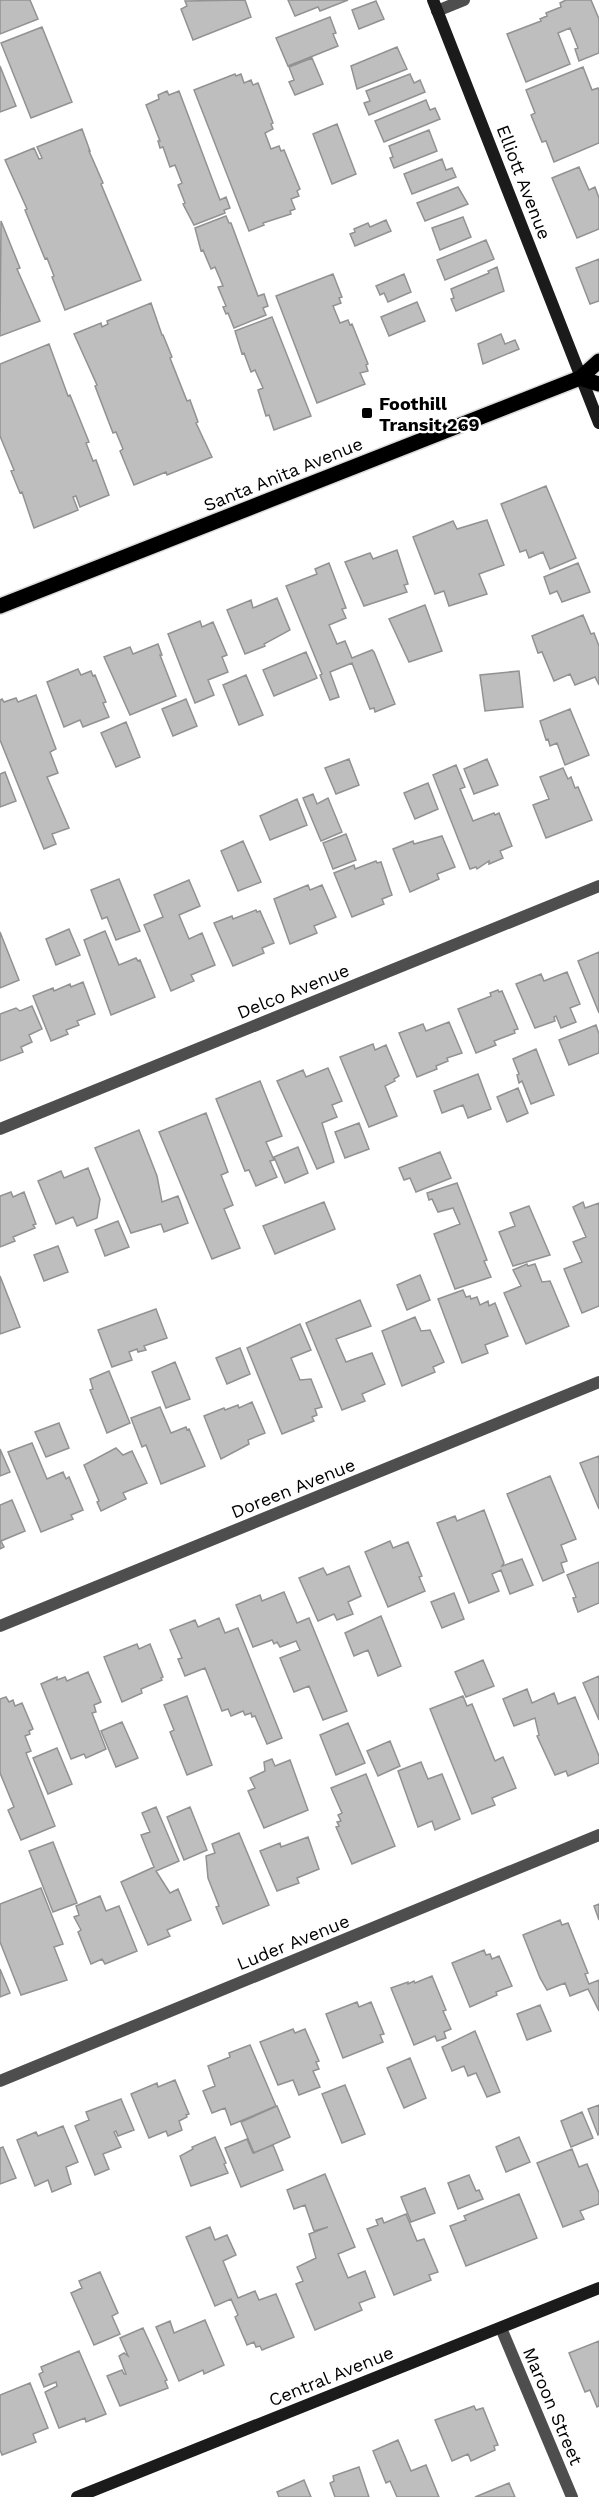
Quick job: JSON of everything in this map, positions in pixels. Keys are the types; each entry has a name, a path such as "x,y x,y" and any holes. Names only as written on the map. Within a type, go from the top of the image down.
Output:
{"main road":[{"name":"Santa Anita Avenue","path":"0,606 580,378 599,362"},
{"path":"580,378 599,384"}],"street":[{"path":"435,5 464,0"},
{"name":"Elliott Avenue","path":"435,5 599,423"},
{"name":"Delco Avenue","path":"0,1129 599,886"},
{"name":"Doreen Avenue","path":"0,1626 599,1382"},
{"name":"Luder Avenue","path":"0,2081 599,1835"},
{"name":"Central Avenue","path":"77,2497 599,2288"},
{"name":"Maroon Street","path":"501,2328 572,2497"}],"building":[{"path":"0,0 30,0 38,19 0,34"},
{"path":"245,0 251,17 193,40 181,9 187,6 185,1"},
{"path":"288,0 348,0 320,11 318,7 295,16"},
{"path":"566,0 591,0 599,19 599,53 579,61 575,49 578,48 570,28 558,33 570,64 526,82 507,34 541,21 540,19 547,16 546,13 561,7 560,3"},
{"path":"376,1 384,19 359,29 352,10"},
{"path":"330,17 338,46 288,66 276,38"},
{"path":"42,27 72,102 31,118 1,43"},
{"path":"397,47 407,69 357,89 351,66"},
{"path":"312,58 323,84 295,95 289,82 294,80 289,67"},
{"path":"0,66 16,106 0,112"},
{"path":"583,67 592,90 598,88 599,91 599,143 554,162 546,141 542,142 531,115 535,113 526,90"},
{"path":"235,74 236,76 241,74 244,83 251,80 253,85 258,83 273,123 271,124 273,129 265,133 271,149 279,146 281,151 284,150 300,189 297,191 299,196 291,199 295,209 290,211 291,214 263,223 264,225 249,231 194,90"},
{"path":"410,74 414,83 420,80 425,92 369,115 364,103 370,101 366,91"},
{"path":"167,91 169,95 179,91 220,200 226,197 230,208 224,210 225,213 194,225 183,204 185,203 178,185 182,183 175,165 170,167 163,147 160,148 158,141 160,141 146,105 159,99 158,95"},
{"path":"426,100 430,110 435,108 440,119 384,142 375,121"},
{"path":"337,124 356,174 332,184 313,134"},
{"path":"82,129 103,183 101,184 141,280 65,310 47,258 45,259 25,210 27,209 5,160 34,148 39,159 42,158 37,147"},
{"path":"429,130 437,151 394,168 389,146"},
{"path":"442,159 446,170 452,168 456,177 412,194 404,174"},
{"path":"579,167 589,190 595,187 599,198 599,229 577,238 552,178"},
{"path":"458,187 468,204 425,221 417,203"},
{"path":"226,216 231,223 258,296 264,294 268,306 263,308 266,315 234,328 223,307 226,306 218,287 223,286 215,267 211,269 203,250 201,251 195,228"},
{"path":"463,217 471,237 440,250 432,228"},
{"path":"386,220 391,231 355,246 350,234 355,232 354,229 368,223 370,227"},
{"path":"1,221 20,268 17,269 40,321 0,336"},
{"path":"486,240 494,259 445,280 437,260"},
{"path":"599,259 599,301 590,304 576,268"},
{"path":"497,267 504,291 456,311 451,299 454,298 451,289 489,273 488,271"},
{"path":"333,274 342,297 339,298 341,303 333,306 340,323 348,320 350,325 352,324 368,364 366,365 368,371 360,373 365,384 317,403 276,296"},
{"path":"404,274 411,292 388,302 384,293 380,295 376,286"},
{"path":"417,302 425,321 389,336 381,317"},
{"path":"151,303 187,401 190,400 198,422 196,423 212,457 134,485 120,451 123,449 116,432 113,433 95,386 97,385 74,334 101,323 102,327 108,324 107,321"},
{"path":"272,317 311,416 274,430 269,415 266,416 258,390 263,388 255,370 251,372 244,353 242,354 235,331"},
{"path":"501,334 505,344 515,340 519,349 483,364 478,344"},
{"path":"49,344 68,396 70,395 89,442 86,443 93,461 96,460 109,495 80,507 76,496 73,497 78,510 34,528 22,492 20,493 11,471 14,470 0,436 0,364"},
{"path":"546,486 576,558 550,569 543,552 529,558 526,550 520,552 501,504"},
{"path":"487,520 504,565 479,574 487,594 449,606 444,591 435,594 413,537 453,521 457,529"},
{"path":"397,550 408,584 404,585 407,592 364,606 345,562 370,553 373,559"},
{"path":"329,563 346,608 342,609 346,618 329,625 337,644 345,641 352,658 372,650 374,652 395,704 375,712 374,708 370,709 352,663 330,672 339,697 330,700 320,675 322,674 286,586 317,574 315,569"},
{"path":"578,563 590,592 562,602 557,591 550,594 544,577"},
{"path":"277,598 290,630 264,644 265,646 245,654 227,610 251,600 253,608"},
{"path":"425,605 442,651 409,662 389,619"},
{"path":"583,615 599,646 599,685 595,677 575,685 570,674 554,681 542,652 538,653 532,636"},
{"path":"200,621 202,627 213,622 227,655 222,657 228,672 208,680 214,695 195,703 168,634"},
{"path":"158,644 176,696 130,715 104,657 130,647 133,654"},
{"path":"306,652 317,678 274,696 263,670"},
{"path":"78,669 81,675 91,671 93,676 95,675 106,702 103,703 109,717 83,727 80,720 64,727 47,682"},
{"path":"519,671 523,707 485,711 480,675"},
{"path":"246,675 263,715 239,725 223,685"},
{"path":"36,695 56,749 50,752 58,773 47,777 69,828 52,834 56,844 44,849 0,740 0,700 4,702 16,698 18,702"},
{"path":"186,699 197,726 173,736 162,709"},
{"path":"570,709 589,755 565,765 557,743 550,746 548,739 546,740 540,721"},
{"path":"126,722 140,757 116,767 101,733"},
{"path":"349,759 359,785 336,794 325,768"},
{"path":"487,759 498,785 474,794 464,769"},
{"path":"456,765 465,787 460,789 473,821 499,813 512,846 500,851 503,858 489,864 489,861 477,869 476,867 470,869 433,775"},
{"path":"563,768 568,779 571,777 575,788 578,787 592,820 546,838 533,805 549,799 540,777"},
{"path":"5,772 16,801 0,807 0,774"},
{"path":"428,783 438,809 415,819 404,793"},
{"path":"313,794 317,804 328,798 342,832 321,841 303,798"},
{"path":"297,799 307,825 270,840 260,816"},
{"path":"346,834 356,860 333,869 323,843"},
{"path":"442,836 455,867 437,874 439,879 410,892 393,849 413,841 414,844"},
{"path":"243,841 261,882 238,891 221,851"},
{"path":"376,861 381,862 392,895 382,899 384,904 352,917 334,873 354,865 355,869"},
{"path":"119,879 140,931 116,940 107,917 102,919 91,890"},
{"path":"189,880 200,906 179,915 189,939 202,933 215,965 191,975 194,981 171,991 144,925 163,917 154,895"},
{"path":"308,885 310,890 322,885 336,917 314,926 317,933 290,944 274,899"},
{"path":"256,910 260,911 274,943 262,948 264,953 233,966 214,923"},
{"path":"69,929 80,955 56,965 46,939"},
{"path":"105,931 119,965 136,958 140,960 155,997 111,1015 84,940"},
{"path":"0,932 19,980 0,988"},
{"path":"599,952 599,1013 578,961"},
{"path":"567,972 580,1004 570,1008 576,1022 561,1028 556,1016 555,1021 535,1028 516,984 541,974 544,981"},
{"path":"83,982 95,1014 77,1021 79,1025 66,1030 68,1034 51,1041 33,996 53,988 54,991 70,984 71,987"},
{"path":"502,991 518,1029 514,1030 515,1033 494,1041 496,1045 476,1053 458,1009 491,996 490,993"},
{"path":"32,1006 42,1029 29,1035 32,1042 21,1047 23,1052 0,1061 0,1014 16,1008 20,1011"},
{"path":"449,1022 462,1053 447,1058 448,1061 436,1066 437,1069 417,1077 399,1033 423,1024 426,1031"},
{"path":"596,1025 599,1034 599,1053 569,1065 559,1040"},
{"path":"373,1044 375,1050 386,1045 399,1076 385,1086 397,1116 369,1127 340,1057"},
{"path":"536,1049 554,1095 531,1104 522,1081 519,1083 517,1075 519,1074 513,1059"},
{"path":"328,1068 342,1101 332,1105 337,1117 322,1123 334,1162 317,1169 277,1081 303,1070 306,1077"},
{"path":"478,1074 491,1109 468,1118 463,1105 442,1113 434,1091"},
{"path":"260,1081 282,1136 266,1142 274,1160 270,1161 277,1177 256,1186 249,1170 245,1171 216,1099"},
{"path":"518,1088 528,1113 507,1122 497,1097"},
{"path":"206,1113 228,1172 221,1175 233,1205 224,1209 240,1248 212,1259 159,1132"},
{"path":"359,1123 369,1149 345,1158 335,1132"},
{"path":"139,1130 157,1176 162,1202 178,1196 188,1223 164,1232 161,1224 131,1233 95,1148"},
{"path":"298,1147 308,1173 285,1183 274,1157"},
{"path":"440,1152 451,1178 416,1192 410,1178 404,1180 399,1168"},
{"path":"88,1168 100,1199 97,1218 77,1226 73,1217 56,1224 38,1181 61,1171 64,1178"},
{"path":"457,1183 487,1260 484,1261 491,1277 455,1289 434,1234 460,1224 453,1208 438,1212 427,1193"},
{"path":"11,1192 13,1197 24,1192 36,1224 33,1225 35,1228 13,1237 15,1241 0,1247 0,1196"},
{"path":"324,1202 335,1229 275,1254 263,1226"},
{"path":"583,1202 585,1208 599,1203 599,1306 582,1313 564,1269 582,1262 573,1242 586,1237 573,1207"},
{"path":"529,1206 550,1255 513,1266 499,1232 515,1226 510,1213"},
{"path":"118,1221 129,1247 105,1256 95,1230"},
{"path":"58,1246 68,1272 44,1281 34,1255"},
{"path":"527,1264 528,1266 535,1264 542,1282 550,1281 569,1326 526,1344 504,1293 521,1286 513,1270"},
{"path":"420,1275 430,1300 407,1310 397,1285"},
{"path":"0,1276 20,1327 0,1334"},
{"path":"463,1290 466,1297 470,1296 471,1299 477,1297 480,1305 488,1301 489,1306 495,1303 508,1336 485,1345 488,1353 462,1363 438,1299"},
{"path":"360,1300 371,1326 336,1339 346,1362 372,1353 385,1384 362,1394 365,1401 342,1410 306,1323"},
{"path":"156,1309 167,1338 144,1346 146,1350 138,1352 137,1349 129,1352 132,1360 112,1367 98,1330"},
{"path":"415,1317 421,1331 430,1330 444,1362 433,1367 435,1372 402,1386 382,1331"},
{"path":"300,1324 311,1350 291,1358 300,1380 311,1379 322,1407 315,1409 317,1415 312,1417 314,1421 282,1434 247,1348"},
{"path":"240,1348 250,1374 227,1384 216,1358"},
{"path":"175,1362 190,1399 166,1408 152,1372"},
{"path":"109,1371 130,1423 107,1433 90,1390 93,1389 90,1379"},
{"path":"252,1402 265,1433 248,1440 249,1444 221,1459 204,1416 224,1408 225,1410 238,1405 239,1408"},
{"path":"160,1407 171,1433 186,1427 187,1430 189,1429 205,1466 161,1484 146,1445 142,1447 131,1418"},
{"path":"59,1423 69,1448 46,1457 35,1432"},
{"path":"32,1443 47,1479 63,1472 66,1479 69,1477 83,1510 71,1515 73,1519 41,1532 8,1452"},
{"path":"116,1448 123,1455 132,1451 147,1483 123,1493 126,1499 101,1511 84,1465"},
{"path":"0,1449 10,1472 0,1476"},
{"path":"599,1456 599,1509 580,1463"},
{"path":"550,1476 576,1539 561,1545 567,1561 561,1563 564,1572 543,1581 507,1494"},
{"path":"12,1500 25,1531 1,1541 4,1547 0,1549 0,1505"},
{"path":"484,1510 504,1563 502,1566 522,1559 533,1585 510,1594 501,1570 492,1574 499,1591 469,1603 437,1523 455,1516 457,1521"},
{"path":"390,1541 393,1548 408,1542 422,1576 419,1577 425,1591 388,1607 365,1552"},
{"path":"599,1562 599,1603 578,1612 573,1598 576,1597 567,1575"},
{"path":"349,1566 361,1596 348,1602 353,1614 337,1620 334,1614 318,1621 299,1578 323,1568 327,1575"},
{"path":"284,1592 297,1623 309,1618 347,1711 323,1720 309,1686 294,1692 280,1658 300,1650 296,1641 280,1647 272,1640 253,1647 236,1605 260,1595 262,1601"},
{"path":"454,1593 464,1619 442,1628 431,1602"},
{"path":"381,1616 401,1666 378,1676 368,1650 354,1656 345,1633"},
{"path":"219,1618 225,1633 238,1628 282,1738 267,1744 255,1716 252,1717 251,1713 245,1715 243,1711 231,1716 228,1709 222,1711 205,1668 185,1676 178,1659 182,1658 170,1630 195,1620 198,1627"},
{"path":"137,1644 139,1649 150,1644 163,1677 162,1680 141,1689 142,1693 122,1702 104,1657"},
{"path":"483,1660 494,1686 466,1697 455,1672"},
{"path":"88,1672 101,1702 94,1705 96,1712 92,1713 106,1749 86,1758 84,1754 71,1759 41,1684 57,1677 57,1680 65,1677 67,1681"},
{"path":"599,1676 599,1720 583,1683"},
{"path":"527,1689 532,1703 554,1693 558,1704 575,1697 599,1756 599,1763 568,1776 566,1771 555,1775 537,1736 539,1735 535,1718 514,1726 503,1699"},
{"path":"187,1696 212,1765 187,1775 170,1732 174,1730 164,1705"},
{"path":"463,1696 467,1706 472,1704 495,1761 503,1757 516,1788 492,1798 495,1805 472,1814 430,1709"},
{"path":"6,1697 9,1702 13,1700 15,1706 22,1703 33,1729 25,1736 31,1751 26,1753 55,1826 21,1840 8,1810 14,1807 0,1773 0,1699"},
{"path":"122,1722 138,1758 116,1767 101,1731"},
{"path":"348,1723 365,1763 336,1775 320,1735"},
{"path":"390,1741 400,1766 378,1776 367,1751"},
{"path":"57,1748 72,1784 48,1794 33,1758"},
{"path":"272,1759 275,1766 290,1760 308,1810 264,1828 248,1791 255,1788 250,1778 265,1771 264,1762"},
{"path":"421,1762 428,1779 442,1774 460,1819 435,1830 432,1821 418,1827 398,1771"},
{"path":"366,1774 395,1846 352,1864 336,1827 339,1826 337,1822 341,1821 338,1815 342,1813 331,1788"},
{"path":"156,1807 179,1861 156,1871 170,1893 178,1889 191,1920 167,1930 170,1936 148,1945 121,1882 154,1867 141,1835 150,1832 142,1813"},
{"path":"190,1807 207,1850 184,1860 167,1817"},
{"path":"239,1833 269,1905 223,1924 208,1878 206,1856 215,1853 212,1844"},
{"path":"308,1837 319,1869 297,1878 299,1883 277,1891 260,1851 280,1843 281,1847"},
{"path":"53,1842 77,1903 53,1912 29,1851"},
{"path":"41,1888 63,1944 54,1947 67,1980 21,1995 0,1942 0,1904"},
{"path":"100,1896 106,1911 119,1906 137,1951 105,1964 102,1959 91,1964 78,1932 81,1930 74,1917 79,1915 76,1906"},
{"path":"599,1904 599,1920 594,1906"},
{"path":"560,1920 562,1925 568,1923 588,1973 585,1974 589,1984 599,1980 599,2011 588,1989 570,1996 565,1983 547,1990 540,1978 523,1935"},
{"path":"484,1950 486,1955 490,1954 492,1959 499,1956 512,1986 470,2007 452,1963"},
{"path":"0,1969 10,1993 0,1997"},
{"path":"432,1976 451,2029 444,2032 446,2038 437,2041 435,2036 414,2045 391,1988 408,1982 408,1984 414,1981 415,1983"},
{"path":"357,2002 359,2007 371,2002 384,2034 380,2035 383,2042 343,2058 326,2014"},
{"path":"540,2005 551,2031 527,2040 517,2014"},
{"path":"293,2029 295,2033 305,2029 319,2061 316,2062 319,2069 313,2071 320,2087 299,2095 293,2080 278,2085 260,2042"},
{"path":"475,2031 500,2092 487,2097 476,2073 468,2076 464,2066 452,2071 442,2047"},
{"path":"250,2045 276,2106 231,2125 225,2108 212,2113 203,2091 215,2086 208,2066 230,2057 229,2053"},
{"path":"410,2058 426,2098 404,2108 387,2068"},
{"path":"175,2080 189,2114 179,2121 182,2130 168,2136 166,2131 149,2138 131,2094 157,2083 158,2087"},
{"path":"345,2085 365,2134 342,2143 322,2094"},
{"path":"121,2099 134,2130 118,2136 116,2131 114,2132 121,2147 103,2154 109,2169 95,2175 75,2126 89,2120 86,2112"},
{"path":"599,2105 599,2134 598,2135 588,2109"},
{"path":"277,2106 290,2137 254,2153 241,2122"},
{"path":"582,2112 593,2138 571,2147 561,2121"},
{"path":"63,2126 78,2162 66,2167 71,2184 52,2192 48,2180 35,2186 17,2140 36,2132 38,2136"},
{"path":"215,2137 228,2173 191,2186 180,2156 193,2149 192,2147"},
{"path":"519,2137 530,2162 506,2172 496,2147"},
{"path":"247,2139 253,2153 273,2145 283,2170 241,2187 225,2148"},
{"path":"3,2147 16,2178 0,2184 0,2148"},
{"path":"572,2149 579,2167 587,2164 599,2193 599,2204 580,2211 584,2219 563,2227 537,2163"},
{"path":"325,2174 355,2247 338,2254 348,2278 365,2271 375,2297 359,2303 362,2310 315,2330 296,2284 303,2281 297,2267 316,2258 309,2234 328,2227 314,2231 305,2205 294,2209 287,2190"},
{"path":"469,2175 476,2191 479,2190 483,2199 458,2209 448,2183"},
{"path":"425,2188 435,2213 411,2222 401,2197"},
{"path":"519,2194 537,2238 466,2266 450,2226 466,2220 464,2216"},
{"path":"406,2214 417,2241 424,2239 438,2272 429,2275 431,2280 394,2295 367,2229 378,2225 376,2220 382,2218 384,2223"},
{"path":"210,2227 215,2240 227,2235 236,2255 223,2261 238,2298 255,2291 259,2300 276,2294 294,2337 262,2350 260,2346 256,2347 254,2342 247,2345 235,2317 238,2315 231,2299 215,2306 186,2237"},
{"path":"100,2272 118,2313 112,2316 120,2334 94,2345 71,2293 82,2288 79,2281"},
{"path":"205,2320 224,2365 204,2374 203,2370 179,2381 156,2327 170,2321 174,2333"},
{"path":"143,2328 167,2380 165,2381 168,2388 120,2406 107,2376 122,2370 126,2374 119,2356 124,2353 128,2356 120,2338"},
{"path":"599,2341 599,2406 597,2407 590,2390 585,2392 569,2353"},
{"path":"79,2351 106,2414 86,2422 85,2418 59,2428 45,2392 57,2386 56,2382 44,2387 39,2374 43,2372 41,2367"},
{"path":"30,2383 48,2428 33,2434 36,2442 2,2455 0,2450 0,2395"},
{"path":"474,2406 476,2410 483,2408 498,2445 494,2446 495,2450 471,2461 468,2454 452,2461 435,2420"},
{"path":"398,2440 411,2471 426,2465 439,2497 397,2497 390,2481 386,2483 373,2451"},
{"path":"359,2467 369,2497 335,2497 330,2483 334,2481 333,2476"},
{"path":"304,2480 311,2497 279,2497 277,2492"},
{"path":"509,2483 515,2497 475,2497"}],"place":[{"name":"Foothill Transit 269","path":"367,413"}]}
